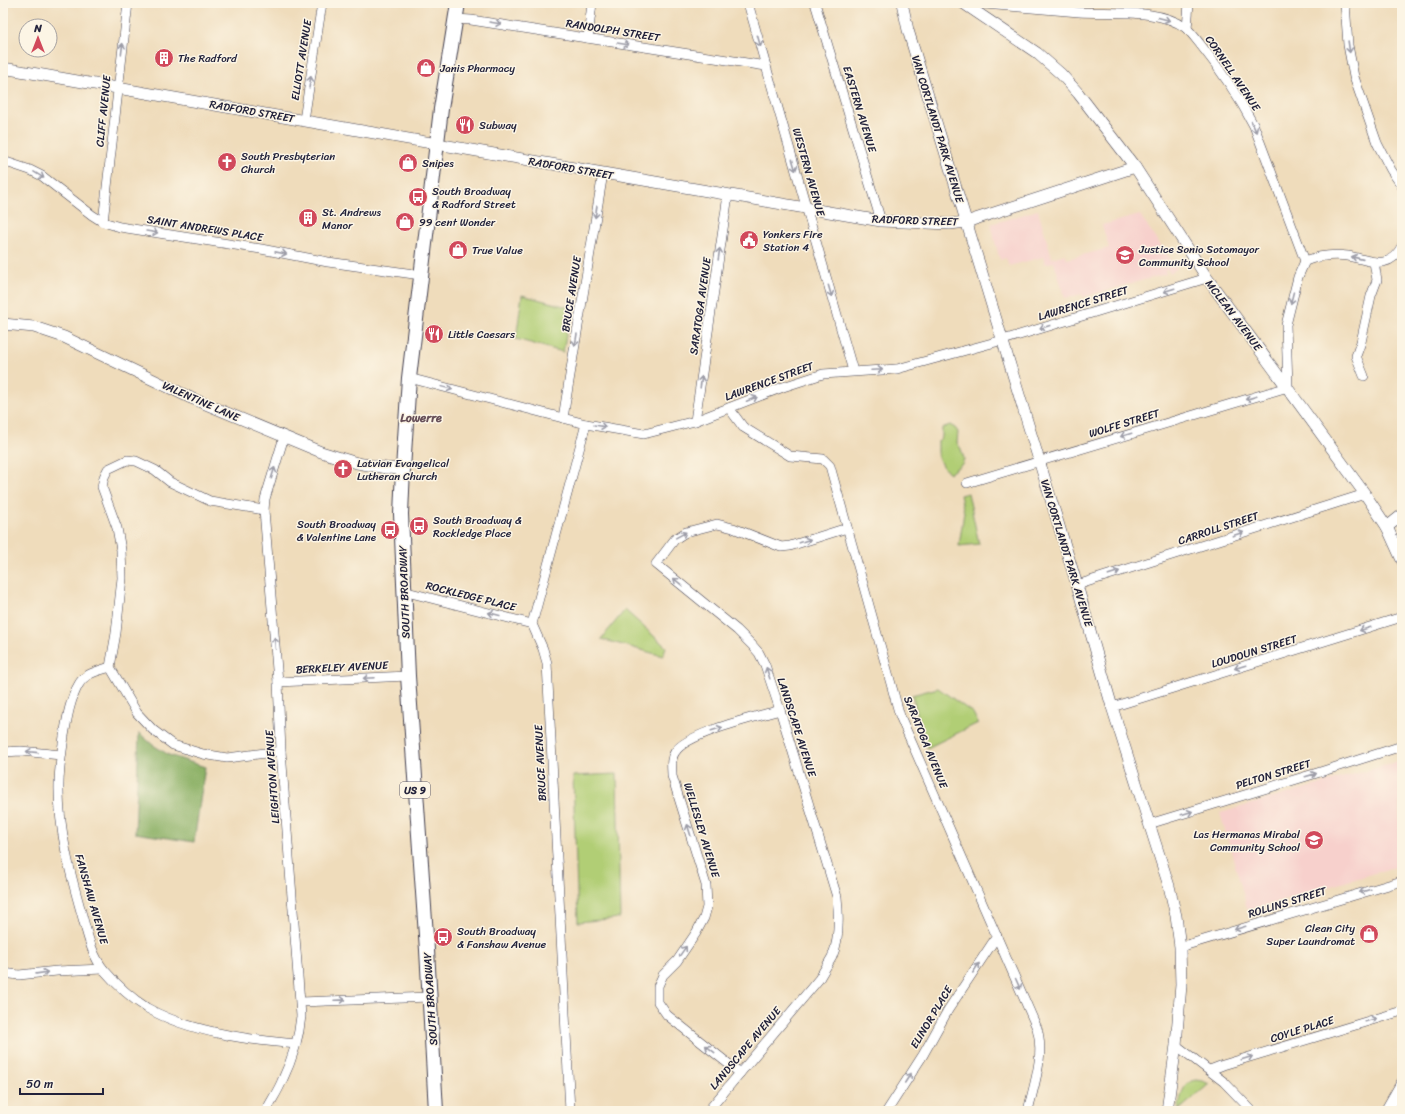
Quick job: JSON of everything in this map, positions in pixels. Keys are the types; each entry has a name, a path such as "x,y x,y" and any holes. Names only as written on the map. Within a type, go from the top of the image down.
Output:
{"main road":[{"name":"SOUTH BROADWAY","path":"436,1111 427,950 403,591 401,514 409,378 437,144 458,3"}],"street":[{"name":"CLIFF AVENUE","path":"103,222 128,3"},
{"name":"ELLIOTT AVENUE","path":"304,120 322,3"},
{"path":"588,38 592,3"},
{"name":"WESTERN AVENUE","path":"748,3 853,371"},
{"name":"EASTERN AVENUE","path":"815,3 881,221"},
{"name":"VAN CORTLANDT PARK AVENUE","path":"902,3 908,30 1077,585 1112,707 1169,886 1180,947 1181,985 1176,1045 1167,1111"},
{"name":"MCLEAN AVENUE","path":"963,3 1037,53 1061,74 1135,167 1206,278 1288,387 1387,527 1398,540 1402,560"},
{"name":"CORNELL AVENUE","path":"972,3 1080,12 1146,15 1165,18 1187,29 1210,57 1244,107 1254,126 1305,261"},
{"path":"1187,29 1189,3"},
{"path":"1345,3 1348,45 1354,77 1377,143 1391,170 1402,186"},
{"name":"RANDOLPH STREET","path":"456,20 471,20 766,66"},
{"name":"RADFORD STREET","path":"3,68 881,221 950,224 966,222 1135,167"},
{"name":"SAINT ANDREWS PLACE","path":"3,161 30,170 42,176 92,215 103,222 120,227 262,249 328,262 422,275"},
{"name":"BRUCE AVENUE","path":"563,418 603,173"},
{"name":"SARATOGA AVENUE","path":"695,421 728,195"},
{"path":"1288,387 1286,325 1298,277 1305,261 1316,257 1346,256 1374,262 1385,262 1398,254 1402,246"},
{"path":"1364,376 1356,356 1371,296 1377,280 1374,262"},
{"name":"LAWRENCE STREET","path":"409,378 586,424 644,434 695,421 783,387 822,374 896,369 1003,340 1206,278"},
{"name":"VALENTINE LANE","path":"3,324 34,327 64,338 191,398 321,452 357,463 403,469"},
{"name":"WOLFE STREET","path":"967,484 1288,387"},
{"name":"SARATOGA AVENUE","path":"729,408 743,427 790,456 822,459 830,466 900,716 1040,1037 1040,1059 1028,1111"},
{"path":"532,624 586,424"},
{"name":"LEIGHTON AVENUE","path":"266,1111 282,1081 296,1044 300,1029 301,1002 264,510 265,499 284,437"},
{"path":"264,510 210,501 170,482 155,470 136,461 127,460 108,469 104,477 102,487 117,528 121,550 122,578 116,633 110,667 137,713 153,730 173,745 203,754 227,758 281,751"},
{"name":"CARROLL STREET","path":"1077,585 1365,494"},
{"path":"1387,527 1402,515"},
{"name":"LANDSCAPE AVENUE","path":"708,1111 819,979 832,956 837,937 837,897 780,710 765,665 759,653 737,630 656,564 675,539 686,532 716,524 733,528 781,547 790,546 847,528"},
{"name":"ROCKLEDGE PLACE","path":"403,591 532,624"},
{"name":"LOUDOUN STREET","path":"1112,707 1402,617"},
{"name":"BRUCE AVENUE","path":"532,624 543,649 547,663 570,1111"},
{"name":"FANSHAW AVENUE","path":"110,667 86,675 79,683 73,696 66,721 61,755 59,784 61,819 70,872 90,942 96,956 103,969 131,996 148,1008 169,1018 206,1030 246,1039 296,1044"},
{"name":"BERKELEY AVENUE","path":"278,682 408,676"},
{"name":"WELLESLEY AVENUE","path":"740,1073 667,1015 658,1002 658,986 663,975 677,961 696,933 704,918 707,907 706,885 672,776 672,762 674,753 682,744 702,734 780,710"},
{"name":"PELTON STREET","path":"1149,824 1317,774 1402,746"},
{"path":"3,752 21,751 61,755"},
{"name":"ROLLINS STREET","path":"1180,947 1402,881"},
{"name":"ELINOR PLACE","path":"887,1111 924,1055 948,1010 997,936"},
{"path":"3,974 19,975 57,970 103,969"},
{"path":"301,1002 429,997"},
{"name":"COYLE PLACE","path":"1210,1070 1402,1011"},
{"path":"1176,1045 1224,1082 1252,1111"},
{"path":"1386,1111 1402,1083"}],"shaded area":[{"name":"Justice Sonio Sotomayor Community School","path":"1038,210 1052,258 1065,254 1067,259 1109,248 1102,225 1140,215 1177,269 1170,273 1167,269 1165,270 1166,274 1083,297 1082,294 1065,298 1054,262 1045,264 1043,257 1009,266 1006,258 1000,260 991,224"},
{"name":"Las Hermanas Mirabal Community School","path":"1400,761 1399,866 1247,911 1220,813"}],"green space":[{"path":"522,295 571,308 563,352 516,339"},
{"path":"950,425 958,432 957,443 961,449 964,459 962,464 950,473 942,466 938,457 938,441 942,437 942,428"},
{"path":"968,493 979,544 959,546 964,512 960,495"},
{"path":"625,610 666,647 663,656 601,639"},
{"path":"938,688 973,713 978,723 927,748 912,695"},
{"path":"139,733 153,745 169,755 205,767 194,842 135,833"},
{"path":"617,774 620,918 578,922 573,776"},
{"path":"1197,1080 1209,1084 1178,1111 1181,1096 1185,1087 1192,1081"}],"place":[{"name":"The Radford","path":"164,58"},
{"name":"Janis Pharmacy","path":"426,68"},
{"name":"Subway","path":"465,125"},
{"name":"South Presbyterian Church","path":"227,162"},
{"name":"Snipes","path":"408,163"},
{"name":"South Broadway & Radford Street","path":"418,197"},
{"name":"St. Andrews Manor","path":"308,218"},
{"name":"99 cent Wonder","path":"405,222"},
{"name":"Yonkers Fire Station 4","path":"749,240"},
{"name":"True Value","path":"458,250"},
{"name":"Justice Sonio Sotomayor Community School","path":"1125,255"},
{"name":"Little Caesars","path":"434,334"},
{"name":"Latvian Evangelical Lutheran Church","path":"343,469"},
{"name":"South Broadway & Rockledge Place","path":"419,526"},
{"name":"South Broadway & Valentine Lane","path":"390,530"},
{"name":"Las Hermanas Mirabal Community School","path":"1314,840"},
{"name":"Clean City Super Laundromat","path":"1369,934"},
{"name":"South Broadway & Fanshaw Avenue","path":"443,937"}],"district":[{"name":"Lowerre","path":"421,418"}]}
